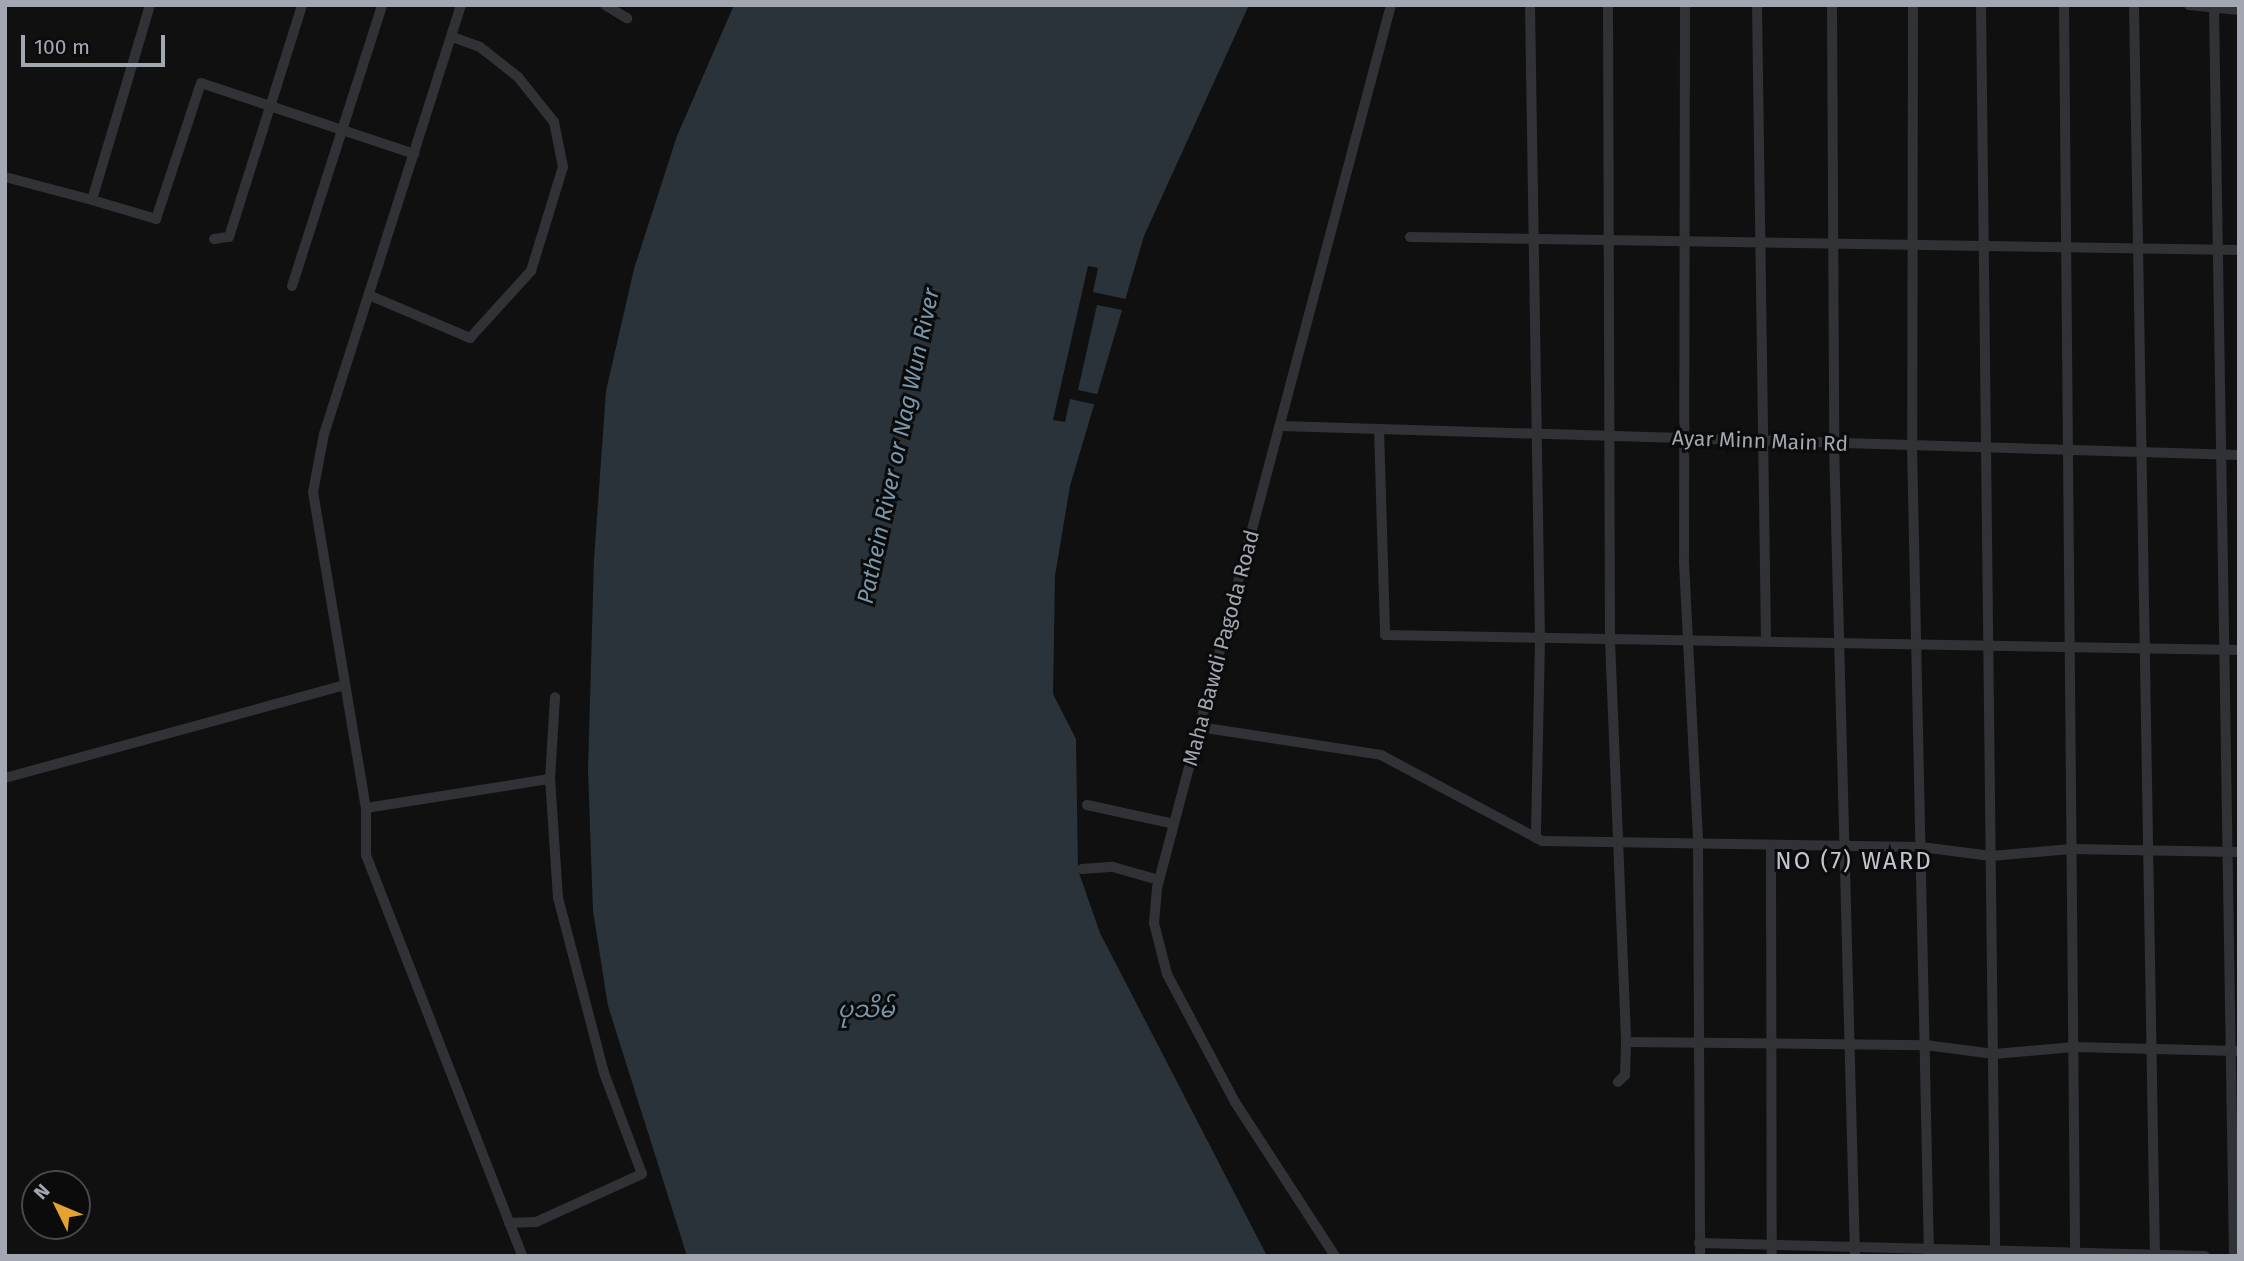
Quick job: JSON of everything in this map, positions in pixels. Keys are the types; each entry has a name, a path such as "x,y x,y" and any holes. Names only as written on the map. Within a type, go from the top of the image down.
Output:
{"street":[{"path":"92,200 150,5"},
{"path":"214,239 229,237 302,5"},
{"path":"292,286 382,5"},
{"path":"461,5 315,470 341,686 366,808 366,855 385,915 520,1251 510,1256"},
{"path":"605,5 626,18"},
{"name":"Maha Bawdi Pagoda Road","path":"1335,1256 1236,1102 1167,974 1154,923 1159,880 1391,5"},
{"path":"1530,5 1540,640 1536,838"},
{"path":"1608,5 1611,640 1616,842 1626,1042 1625,1075 1618,1082"},
{"path":"1685,5 1689,242 1685,439 1687,642 1698,844 1695,1042 1700,1256"},
{"path":"1757,5 1766,641"},
{"path":"1832,5 1834,443 1838,641 1853,1043 1855,1256"},
{"path":"1913,5 1909,245 1912,445 1921,643 1921,847 1929,1252"},
{"path":"1981,5 1994,1054 2001,1251"},
{"path":"2064,5 2067,247 2064,450 2079,1250"},
{"path":"2134,5 2142,249 2149,1049 2155,1253"},
{"path":"2189,5 2239,10"},
{"path":"2214,9 2222,650 2234,852 2234,1256"},
{"path":"371,296 470,338 531,271 563,167 554,122 519,77 480,47 452,37"},
{"path":"5,177 156,219 201,83 414,154"},
{"path":"1410,237 1610,243 2239,250"},
{"name":"Ayar Minn Main Rd","path":"1281,426 2239,455"},
{"path":"1379,429 1385,635 1540,640 1838,641 2239,650"},
{"path":"5,778 341,686"},
{"path":"509,1223 536,1222 642,1174 604,1073 558,898 550,779 555,697"},
{"path":"1199,727 1381,755 1536,838 1698,844 1921,847 1991,856 2071,849 2234,852"},
{"path":"366,808 550,779"},
{"path":"1087,805 1174,824"},
{"path":"1771,845 1767,1041 1772,1256"},
{"path":"1082,869 1113,867 1159,880"},
{"path":"1626,1042 1767,1041 1925,1045 1994,1054 2074,1047 2236,1050"},
{"path":"1699,1243 1855,1244 1929,1252 2079,1250 2205,1256"}],"water":[{"name":"ပုသိမ်","path":"734,5 1249,5 1144,236 1070,486 1055,576 1053,694 1076,739 1078,870 1100,933 1267,1256 687,1256 608,1006 593,911 588,770 594,559 606,391 634,269 677,136"}],"pier":[{"path":"1088,266 1098,268 1093,292 1130,300 1127,311 1097,305 1078,390 1105,396 1102,406 1070,399 1065,422 1053,420"}],"district":[{"name":"NO (7) WARD","path":"1854,862"}],"water label":[{"name":"Pathein River or Nag Wun River","path":"898,446"}]}
